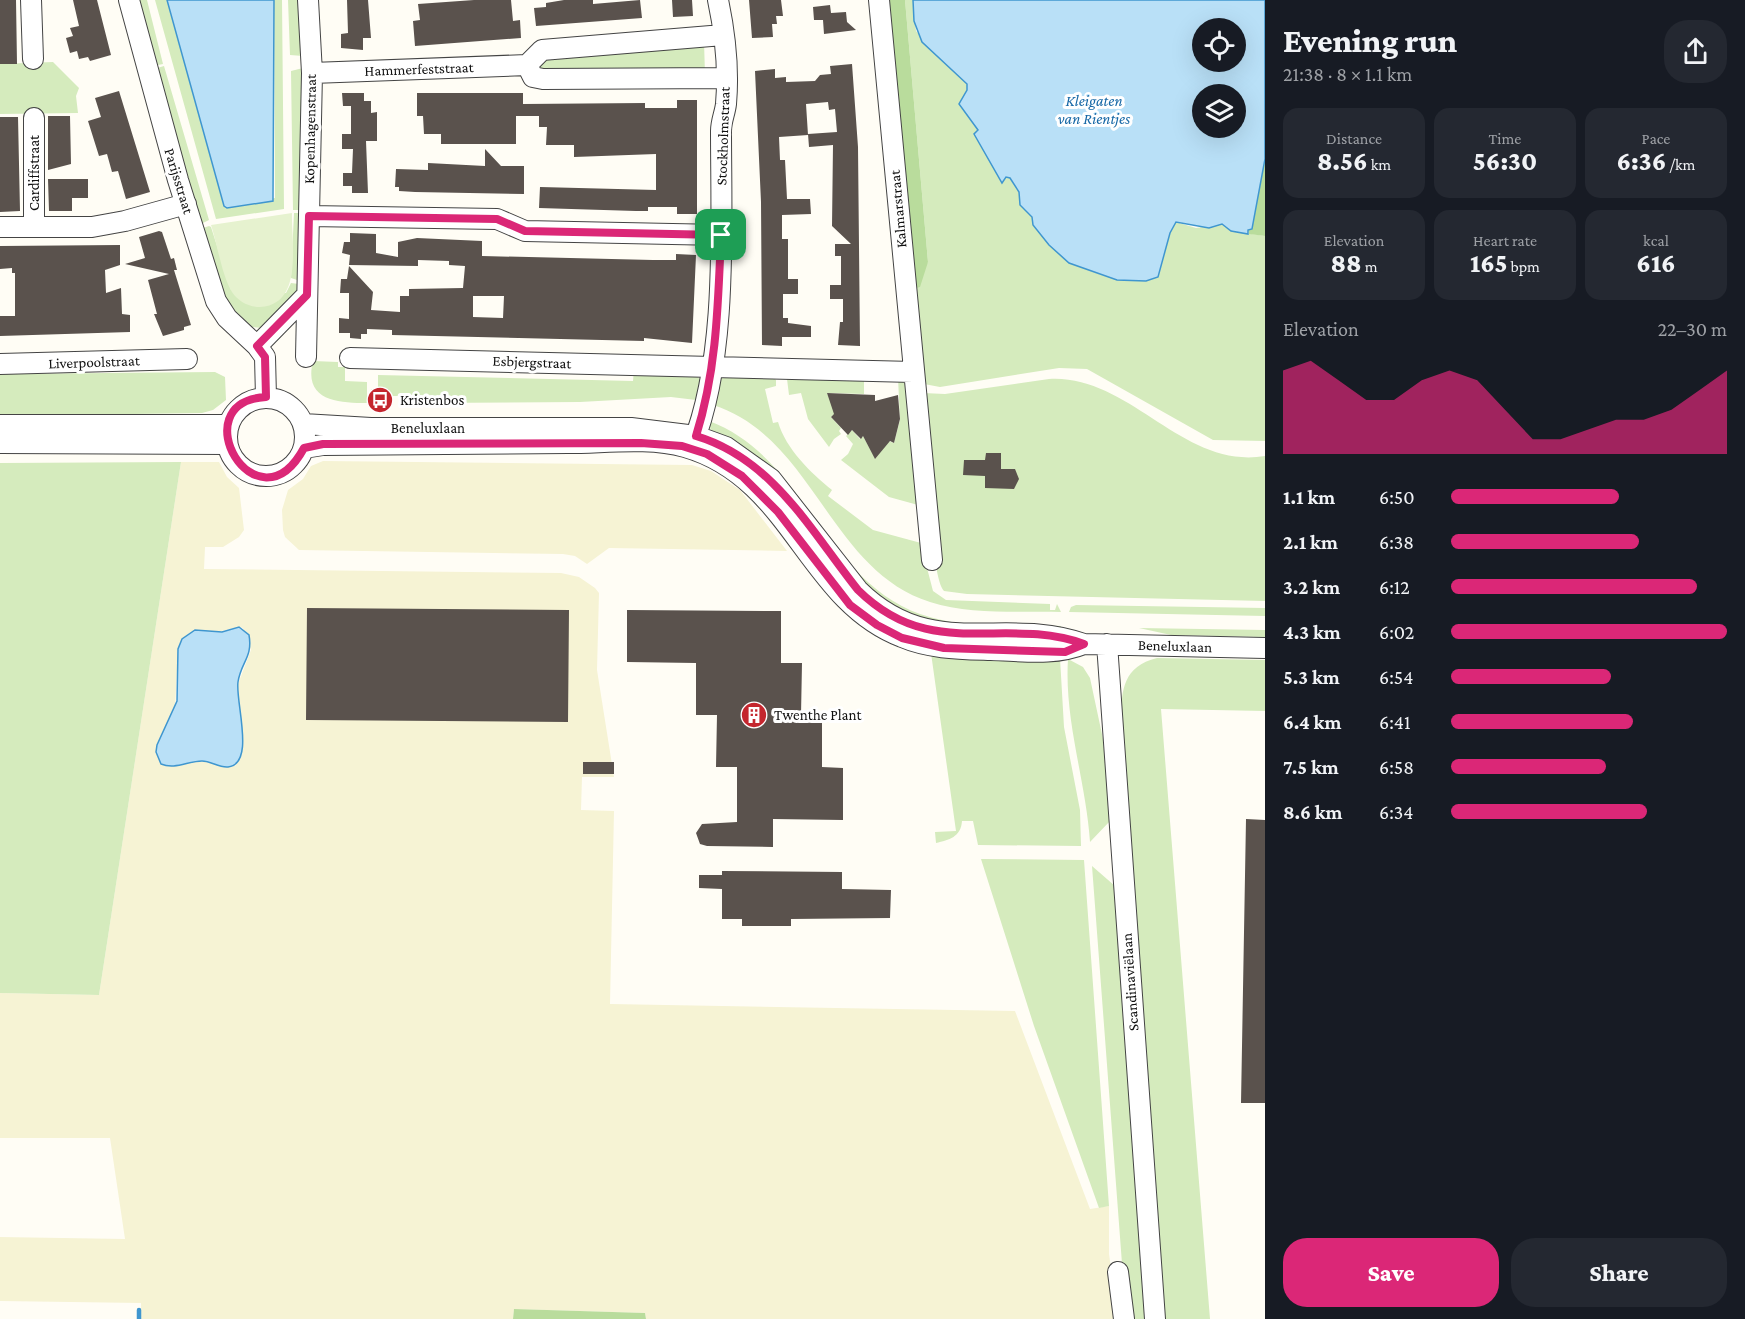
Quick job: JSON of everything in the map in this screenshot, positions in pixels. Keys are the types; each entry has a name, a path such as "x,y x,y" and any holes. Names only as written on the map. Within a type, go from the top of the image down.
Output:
{"street":[{"path":"31,0 33,59"},
{"name":"Parijsstraat","path":"129,0 186,204 220,310 257,346"},
{"name":"Kopenhagenstraat","path":"306,357 312,73 308,0"},
{"name":"Stockholmstraat","path":"694,442 713,368 721,235 722,122 726,105 723,36 718,0"},
{"name":"Kalmarstraat","path":"879,0 932,560"},
{"path":"723,36 542,50 527,65 533,77 543,79 725,78"},
{"name":"Hammerfeststraat","path":"312,73 527,65"},
{"name":"Cardiffstraat","path":"34,118 34,227"},
{"name":"Cardiffstraat","path":"0,227 92,227 125,221 186,204"},
{"path":"309,216 497,219 525,231 721,235"},
{"path":"266,397 265,357 257,346 307,295"},
{"name":"Esbjergstraat","path":"350,358 713,368"},
{"name":"Liverpoolstraat","path":"0,364 187,359"},
{"path":"713,368 913,372"},
{"path":"266,397 286,403 303,424 304,448 296,462 286,471 263,476 243,468 233,457 228,434 235,412 244,404 266,397"},
{"name":"Beneluxlaan","path":"303,424 371,428 631,428 694,442 760,491 850,605 877,625 902,638 944,648 1065,652 1084,644 1265,648"},
{"path":"0,425 228,434"},
{"path":"0,443 228,434"},
{"name":"Beneluxlaan","path":"304,448 323,444 694,442"},
{"name":"Scandinaviëlaan","path":"1107,644 1155,1319"},
{"path":"1118,1272 1124,1319"}],"shaded area":[{"path":"323,461 692,465 711,471 740,490 787,551 609,548 587,564 575,556 563,554 299,550 285,537 282,510 288,490 303,479 311,466"},
{"path":"181,462 219,462 227,477 239,488 244,530 239,537 223,547 205,547 204,569 561,573 579,577 595,588 599,593 597,670 614,777 582,777 581,810 614,811 610,1004 1015,1011 1090,1209 1109,1206 1109,1254 1118,1319 646,1319 645,1313 514,1309 513,1319 141,1319 141,1303 0,1301 0,1237 125,1239 110,1138 0,1138 0,993 99,995","holes":["243,628 251,650 238,684 242,753 236,765 230,767 201,761 175,709 178,649 217,632"]}],"green space":[{"path":"135,0 147,0 163,64 153,66"},
{"path":"155,0 167,0 224,206 275,198 274,0 282,0 284,209 216,219"},
{"path":"288,0 301,0 303,56 290,55"},
{"path":"884,0 905,0 928,262 920,287 909,290"},
{"path":"905,0 913,0 916,31 967,84 967,90 959,104 978,130 975,134 1002,183 1006,177 1010,178 1019,192 1020,205 1032,217 1034,225 1043,236 1065,257 1095,273 1128,280 1144,280 1158,277 1170,233 1176,222 1196,228 1222,224 1231,231 1265,236 1265,441 1213,440 1087,369 1059,368 940,387 924,384 909,290 928,262"},
{"path":"704,41 705,75 541,72 538,64 539,58"},
{"path":"53,62 79,88 76,96 78,113 0,114 0,64"},
{"path":"164,66 209,220 199,225 154,69"},
{"path":"303,68 304,210 293,210 291,71"},
{"path":"1265,159 1265,236 1249,234 1248,230 1252,229"},
{"path":"292,213 292,270 283,296 274,304 260,307 240,301 228,285 211,225"},
{"path":"294,213 301,213 300,281 291,278"},
{"path":"209,226 231,290 286,293 291,283 299,284 298,293 263,328 252,327 226,302 203,228"},
{"path":"313,361 338,362 338,367 345,367 345,381 367,382 367,403 335,400 318,392 311,374"},
{"path":"634,370 696,374 701,381 700,397 696,400 671,397 580,402 429,403 428,396 378,396 378,375 633,381"},
{"path":"215,372 225,377 226,400 213,410 202,413 0,416 0,374"},
{"path":"771,375 776,380 776,386 765,389 773,423 778,422 793,451 832,490 828,496 873,530 921,543 918,505 889,497 841,460 848,454 853,444 846,436 852,430 860,439 863,436 875,458 888,441 894,443 900,420 898,378 906,384 927,568 933,591 946,600 1050,604 1050,610 1055,610 1057,604 1061,612 995,612 962,609 930,602 896,586 868,562 775,445 747,421 713,405 722,376"},
{"path":"792,375 864,377 864,394 827,393 836,413 831,417 841,428 839,431 841,434 829,447 808,419 801,393 789,395 787,379"},
{"path":"1049,379 1078,381 1105,391 1208,449 1235,457 1265,456 1265,601 967,594 944,591 939,579 932,530 923,393 945,394"},
{"path":"709,421 741,438 768,461 859,574 887,597 920,614 937,619 972,625 1061,626 1061,634 960,632 895,613 711,432"},
{"path":"181,462 99,995 0,993 0,463"},
{"path":"1076,605 1265,608 1265,616 1069,612 1071,607"},
{"path":"1139,628 1265,630 1265,637 1171,635"},
{"path":"931,653 1060,658 1064,727 1080,810 1081,846 978,845 973,821 962,821 957,834 950,839 936,843 935,832 956,831"},
{"path":"1157,658 1265,660 1265,711 1161,709 1210,1319 1163,1319 1121,744 1123,691 1127,680 1143,663"},
{"path":"1068,659 1083,667 1090,678 1103,739 1110,821 1090,842 1069,705"},
{"path":"981,859 1084,860 1109,1206 1099,1208 1034,1026"},
{"path":"1092,866 1115,886 1145,1319 1128,1319 1124,1290"},
{"path":"514,1309 645,1313 646,1319 513,1319"}],"water":[{"path":"167,0 274,0 273,201 227,208 224,206"},
{"name":"Kleigaten van Rientjes","path":"913,0 1265,0 1265,159 1252,229 1248,230 1248,234 1231,231 1222,224 1209,228 1176,222 1170,233 1158,277 1146,281 1117,280 1069,263 1049,245 1033,225 1032,217 1020,205 1019,192 1010,178 1006,177 1002,183 974,134 978,130 959,104 967,90 967,84 922,42 914,21"},
{"path":"239,627 249,635 250,643 238,682 243,744 241,755 236,763 228,767 202,761 176,766 161,764 156,752 157,745 177,701 178,649 182,639 195,630 222,632"}],"building":[{"path":"0,0 16,0 17,64 0,64"},
{"path":"73,0 97,0 111,55 90,61 88,57 79,59 77,51 70,53 66,38 73,36 70,28 79,26"},
{"path":"347,0 368,0 371,38 363,38 363,50 341,48 341,34 348,33"},
{"path":"511,0 513,21 520,20 521,38 415,46 413,21 420,20 418,4"},
{"path":"564,0 593,0 593,4 640,0 642,18 536,26 534,8 546,7 546,3"},
{"path":"672,0 692,0 693,16 673,17"},
{"path":"749,0 781,0 783,16 776,16 777,24 772,24 773,37 752,38"},
{"path":"830,5 831,13 846,12 847,22 856,30 824,34 823,20 814,20 813,7"},
{"path":"852,64 858,147 860,346 838,345 840,322 843,322 843,299 830,299 830,285 841,285 841,256 835,256 835,244 851,244 832,226 833,145 809,147 808,134 837,132 835,109 829,110 828,102 806,104 808,135 779,137 780,160 785,160 787,199 810,199 811,214 782,215 782,239 788,239 788,279 798,279 798,294 783,294 783,318 788,318 788,323 811,326 811,337 782,337 782,346 762,345 761,202 755,71 775,69 775,78 786,77 786,82 815,81 820,75 831,74 830,66"},
{"path":"119,91 150,192 126,199 118,171 112,172 107,154 99,156 88,121 101,117 95,98"},
{"path":"342,93 364,93 364,101 371,101 371,113 377,112 377,141 366,141 368,193 352,193 352,186 343,186 343,173 352,173 353,149 342,149 342,134 351,134 351,106 343,106"},
{"path":"417,93 523,93 523,104 645,103 645,108 677,108 677,100 697,100 697,214 677,214 677,207 648,207 648,211 539,208 540,187 656,190 656,154 574,157 574,145 546,145 547,127 539,127 539,116 516,116 516,144 441,144 441,134 424,134 423,116 417,116"},
{"path":"48,116 70,116 71,164 48,170"},
{"path":"0,117 18,117 20,211 0,212"},
{"path":"485,149 501,166 524,166 524,194 415,192 399,191 399,187 395,187 396,169 428,170 428,163 485,166"},
{"path":"48,179 88,179 88,198 72,198 72,211 49,211"},
{"path":"162,232 171,259 174,258 177,270 174,270 191,325 184,327 184,330 163,336 154,314 157,314 148,280 169,274 125,264 145,258 139,237"},
{"path":"350,233 376,234 376,253 398,257 398,242 417,238 482,241 482,256 676,260 676,254 696,255 692,343 644,338 644,341 392,335 392,330 367,329 367,334 361,334 361,339 350,338 350,333 339,333 339,318 349,319 349,293 340,293 341,279 347,279 349,266 373,292 371,310 400,312 400,296 409,296 409,289 463,288 465,266 449,265 449,261 418,260 418,266 349,265 350,255 342,253 344,242 350,242","holes":["473,296 504,296 503,318 473,317"]},
{"path":"120,245 120,265 105,270 106,293 121,288 122,314 130,315 130,332 0,336 0,316 15,316 15,273 12,273 12,268 0,269 0,246"},
{"path":"827,393 875,395 875,401 898,395 900,419 894,443 890,441 875,459 863,436 861,439 852,430 848,435 831,417 834,414"},
{"path":"986,453 1001,453 1001,469 1015,469 1019,479 1014,489 985,488 985,476 963,475 964,460 985,460"},
{"path":"307,608 569,610 568,722 306,720"},
{"name":"Twenthe Plant","path":"627,610 781,611 781,663 802,663 801,715 822,715 822,767 843,768 843,820 773,819 773,847 700,844 696,833 702,824 737,822 737,767 716,767 717,715 696,715 696,663 627,662"},
{"path":"583,762 614,762 614,774 583,774"},
{"path":"1246,819 1265,820 1265,1103 1241,1103"},
{"path":"722,871 842,872 842,889 891,890 890,918 791,919 791,926 742,926 742,919 722,919 722,889 699,888 699,875 722,875"}],"waterway":[{"path":"139,1310 139,1319"}],"place":[{"name":"Kristenbos","path":"380,400"},
{"name":"Twenthe Plant","path":"754,715"}],"route":[{"path":"309,216 497,219 525,231 721,235 716,347 704,410 696,436 726,447 771,479 858,590 874,606 891,616 917,627 932,630 973,635 1065,637 1084,644 1065,652 944,648 902,638 877,625 850,605 760,491 742,476 707,454 682,446 641,443 323,444 304,448 296,462 286,471 277,475 263,476 243,468 233,457 227,444 229,425 235,412 244,404 266,397 265,357 257,346 307,295 309,216"}]}
